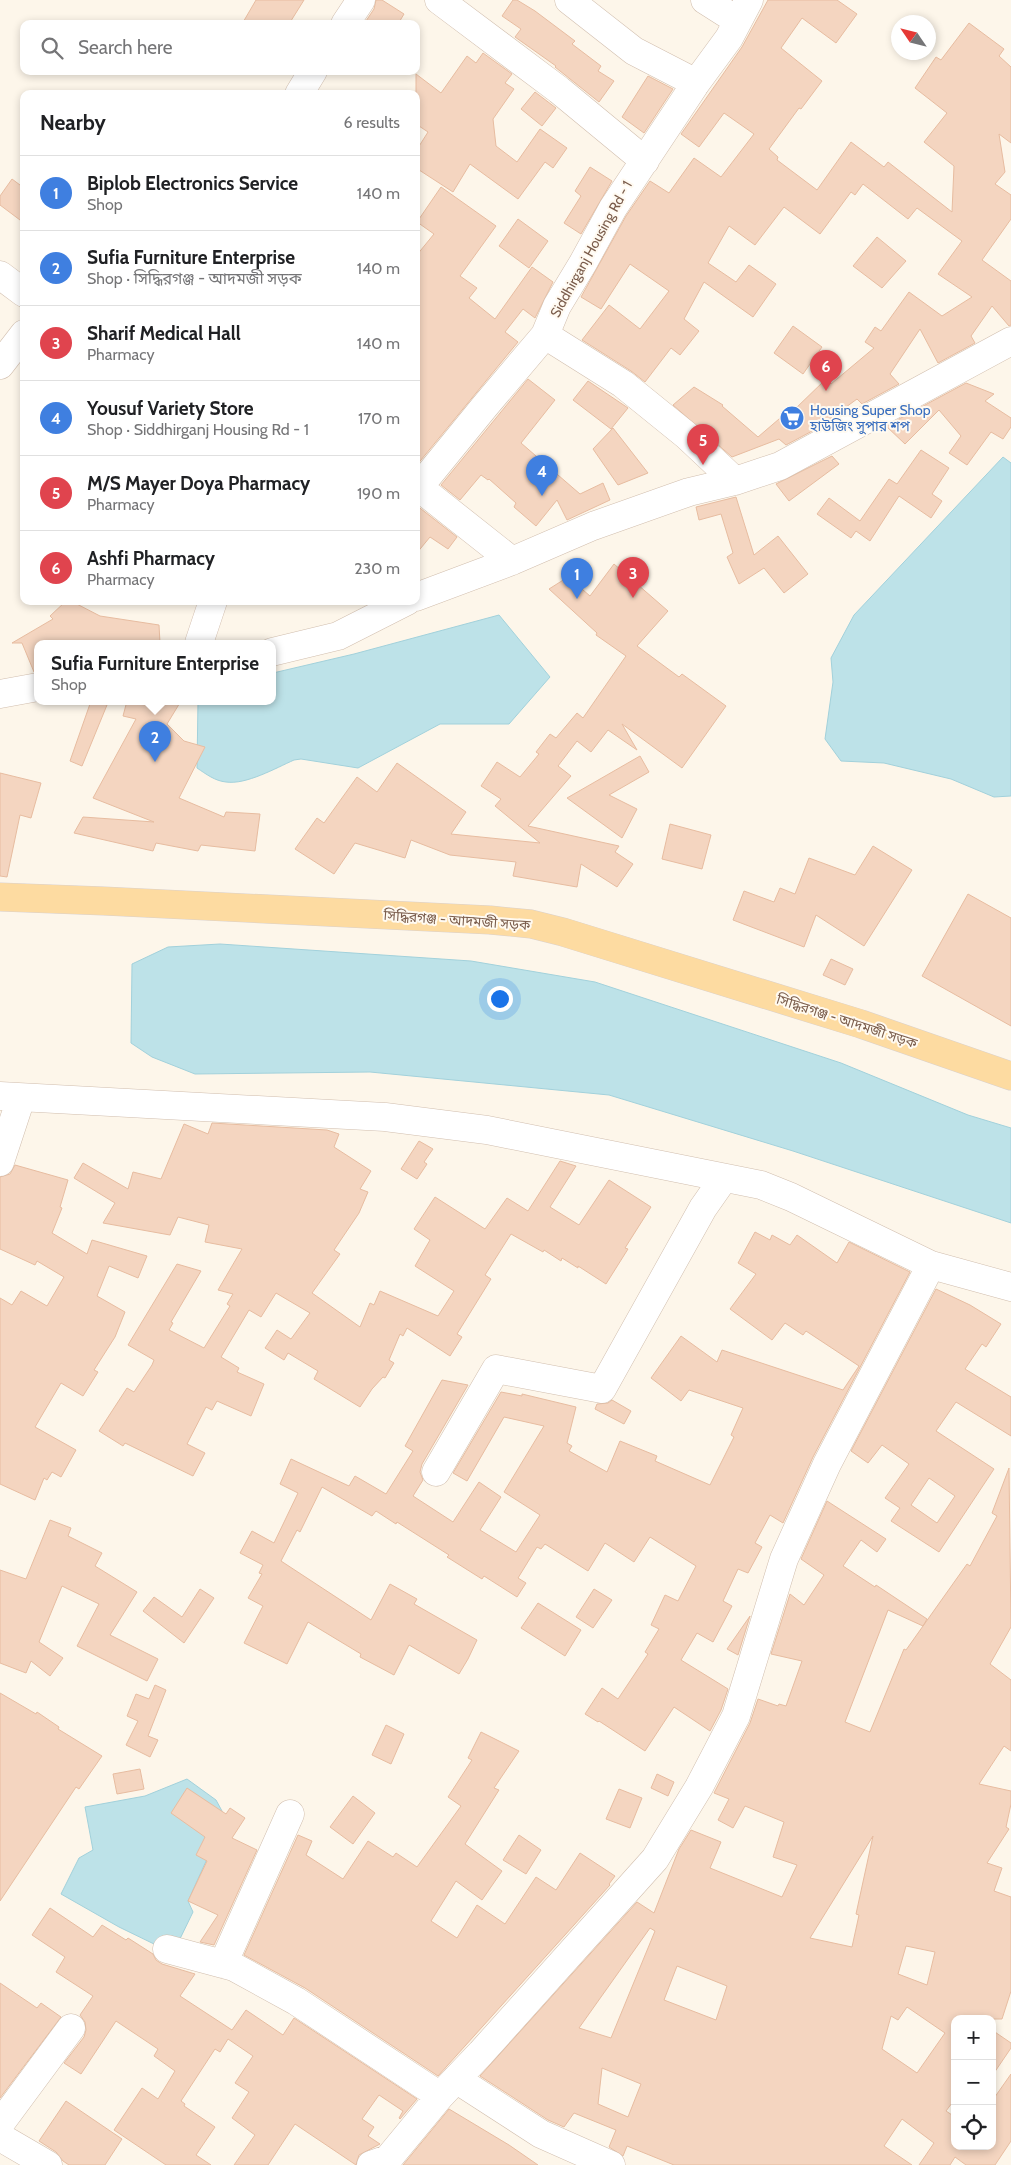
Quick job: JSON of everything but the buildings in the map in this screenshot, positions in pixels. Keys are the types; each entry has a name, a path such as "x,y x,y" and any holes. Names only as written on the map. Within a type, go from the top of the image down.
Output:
{"main road":[{"name":"সিদ্ধিরগঞ্জ - আদমজী সড়ক","path":"0,898 212,898 531,924 563,932 861,1024 1011,1076"}],"street":[{"path":"348,20 361,0"},
{"path":"439,0 559,90 645,161"},
{"path":"569,0 634,51 696,83"},
{"path":"705,0 744,11"},
{"name":"Siddhirganj Housing Rd - 1","path":"420,484 545,335 556,306 583,263 612,208 719,52 744,11"},
{"path":"301,90 311,75"},
{"path":"0,276 20,290"},
{"path":"545,335 623,384 686,435 735,481"},
{"path":"0,365 20,339"},
{"path":"420,596 512,561 593,526 689,492 735,481 780,466 1011,341"},
{"path":"420,488 512,561"},
{"path":"200,640 212,605"},
{"path":"276,651 338,636 399,605"},
{"path":"0,694 34,688"},
{"path":"0,1162 11,1097 385,1117 487,1130 760,1185 792,1197 931,1265 1011,1287"},
{"path":"436,1472 496,1369 602,1389 703,1208 724,1178"},
{"path":"371,2165 388,2160 448,2088 655,1859 700,1787 736,1716 784,1559 827,1464 931,1265"},
{"path":"223,1964 290,1814"},
{"path":"167,1949 234,1967 448,2088 611,2165"},
{"path":"0,2124 71,2028"},
{"path":"0,2137 48,2165"}],"water":[{"path":"1003,457 1011,463 1011,796 994,797 951,779 884,763 841,761 825,739 833,682 831,658 854,615"},
{"path":"499,615 550,677 509,724 440,724 358,768 301,759 294,760 243,781 226,782 211,777 197,768 198,705 276,705 276,672 354,654"},
{"path":"220,944 471,961 595,982 841,1063 968,1115 1011,1128 1011,1223 793,1151 609,1095 370,1072 195,1074 152,1057 131,1043 132,964 168,947"},
{"path":"187,1779 216,1800 222,1811 207,1859 188,1901 193,1912 177,1945 154,1944 119,1927 61,1894 79,1858 93,1850 85,1807 145,1796"}],"place":[{"name":"Ashfi Pharmacy","path":"826,391"},
{"name":"Housing Super Shop হাউজিং সুপার শপ","path":"792,418"},
{"name":"M/S Mayer Doya Pharmacy","path":"703,465"},
{"name":"Yousuf Variety Store","path":"542,496"},
{"name":"Sharif Medical Hall","path":"633,598"},
{"name":"Biplob Electronics Service","path":"577,599"},
{"name":"Sufia Furniture Enterprise","path":"155,762"}]}
